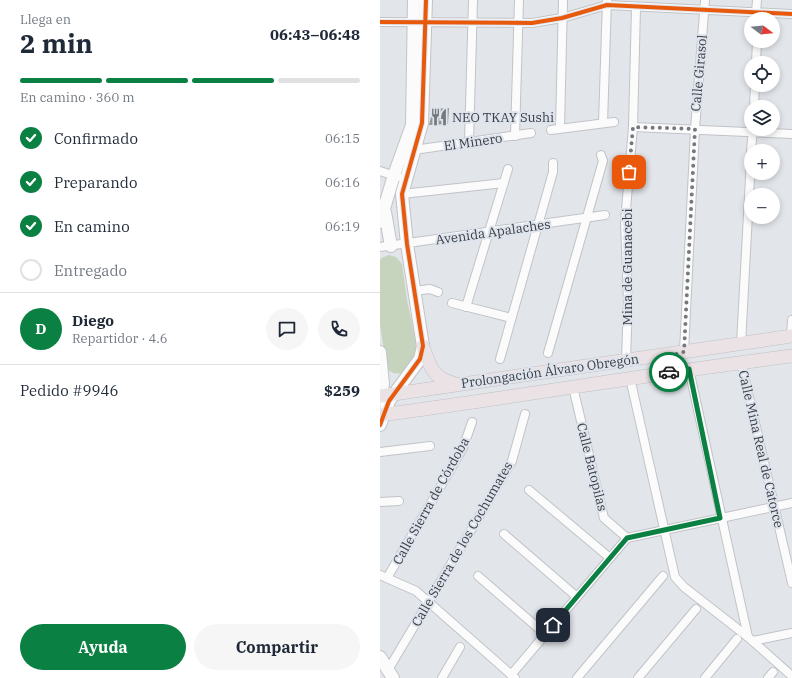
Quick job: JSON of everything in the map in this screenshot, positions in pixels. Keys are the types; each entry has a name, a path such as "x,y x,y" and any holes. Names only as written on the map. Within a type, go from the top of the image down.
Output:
{"main road":[{"name":"Prolongación Álvaro Obregón","path":"384,397 461,384 791,336"},
{"path":"423,346 430,366 435,374 445,381 461,384 471,394 468,404"},
{"path":"667,372 663,370 663,363 681,352"},
{"name":"Prolongación Álvaro Obregón","path":"381,418 667,372 792,356"}],"street":[{"path":"384,397 409,374 420,359 423,346 407,244 402,194 420,131 423,114 420,22 414,0"},
{"path":"380,222 394,175 409,138 413,118 420,22 426,0"},
{"path":"469,142 473,0"},
{"path":"514,136 519,0"},
{"path":"563,0 555,129 614,122"},
{"name":"Calle Girasol","path":"681,352 695,129 705,0"},
{"path":"757,0 757,12"},
{"path":"380,22 532,24 562,18 607,3 636,8 647,4 744,15"},
{"path":"603,123 607,3"},
{"name":"Mina de Guanacebi","path":"626,360 628,302 625,221 633,127 636,8"},
{"path":"780,15 792,14"},
{"path":"633,127 744,131"},
{"path":"780,133 792,134"},
{"name":"El Minero","path":"414,150 531,134"},
{"path":"548,352 603,161 601,155"},
{"path":"500,358 553,172 553,163"},
{"path":"466,307 508,169"},
{"path":"380,171 406,179"},
{"path":"741,344 750,180"},
{"path":"402,194 504,183"},
{"path":"384,208 386,246"},
{"name":"Avenida Apalaches","path":"386,246 538,226 606,215"},
{"path":"414,291 430,289 438,292"},
{"path":"452,303 511,318"},
{"path":"791,336 792,320"},
{"path":"380,352 383,371 384,397 381,418"},
{"name":"Calle Mina Real de Catorce","path":"741,362 792,583"},
{"path":"689,369 720,518 750,639"},
{"path":"383,371 392,376 398,377 409,374"},
{"path":"630,378 663,530 675,577 679,582 750,639 792,676"},
{"name":"Calle Batopilas","path":"573,387 604,518 627,538"},
{"name":"Calle Sierra de los Cochumates","path":"390,674 428,602 512,461 525,414"},
{"name":"Calle Sierra de Córdoba","path":"384,576 463,448 469,436 472,422"},
{"path":"380,452 430,446"},
{"path":"529,490 610,558"},
{"path":"380,502 399,501"},
{"path":"384,576 413,589 513,676 545,634 627,538 792,502"},
{"path":"504,534 577,597"},
{"path":"478,576 545,634"},
{"path":"577,678 663,576"},
{"path":"638,678 696,609"},
{"path":"750,639 792,633"},
{"path":"705,678 737,640"},
{"path":"442,678 460,647"},
{"path":"380,657 390,674"}],"green space":[{"path":"389,255 396,257 402,264 407,300 417,346 415,362 406,374 393,373 387,369 380,325 380,261 381,258"}],"building":[{"path":"449,108 448,124 429,125 433,109"}],"cycle path":[{"path":"380,425 389,401 420,359 423,346 407,244 402,194 422,123 426,0"},
{"path":"380,22 532,23 562,18 607,5 792,14"}],"way so far":[{"path":"629,172 633,127 695,129 684,352 678,353 663,363 663,370 669,372"}],"place":[{"name":"NEO TKAY Sushi","path":"439,117"}],"route":[{"path":"553,625 627,538 720,518 689,369 669,372"}]}
